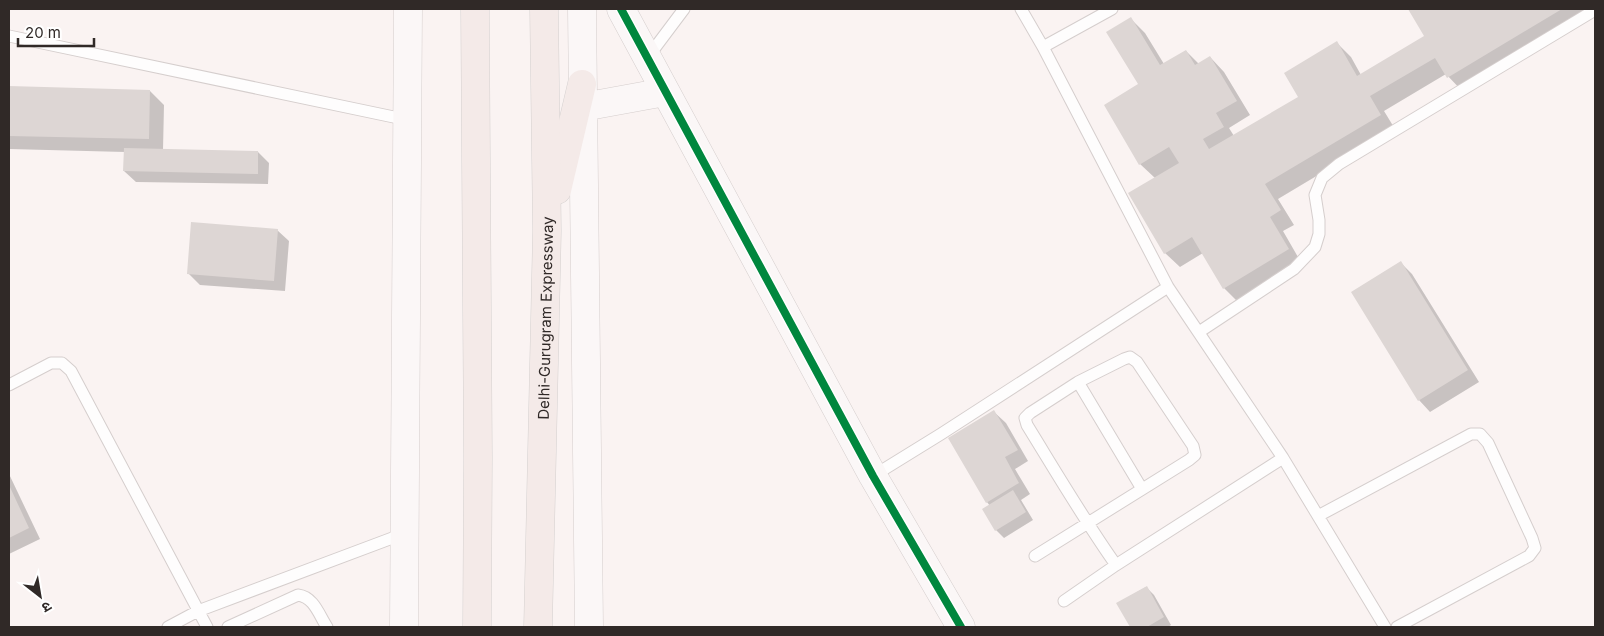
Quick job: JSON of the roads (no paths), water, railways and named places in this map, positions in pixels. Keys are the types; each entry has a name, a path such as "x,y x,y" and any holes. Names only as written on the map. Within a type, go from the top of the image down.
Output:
{"highway":[{"path":"475,9 478,458 477,627"},
{"name":"Delhi-Gurugram Expressway","path":"538,627 547,231 544,9"},
{"path":"547,231 582,95"}],"main road":[{"path":"404,627 408,9"},
{"path":"582,9 589,627"},
{"path":"621,9 873,476 962,627"},
{"path":"582,95 665,92"}],"lane":[{"path":"647,58 684,9"},
{"path":"1021,9 1043,47 1168,287 1283,458 1385,627"},
{"path":"1043,47 1112,9"},
{"path":"1199,332 1294,269 1315,247 1319,234 1315,194 1322,178 1339,164 1595,10"},
{"path":"9,36 408,120"},
{"path":"873,476 1168,287"},
{"path":"1035,556 1088,523 1142,489 1189,460 1195,454 1193,446 1137,362 1130,358 1124,358 1078,382 1030,412 1025,418 1088,523 1116,565"},
{"path":"9,386 51,363 62,363 71,371 207,627"},
{"path":"1078,382 1142,489"},
{"path":"1318,516 1471,434 1480,434 1488,443 1535,548 1530,556 1397,627"},
{"path":"1064,600 1283,458"},
{"path":"168,627 198,611 405,534"},
{"path":"228,627 298,595 312,601 326,627"}]}
